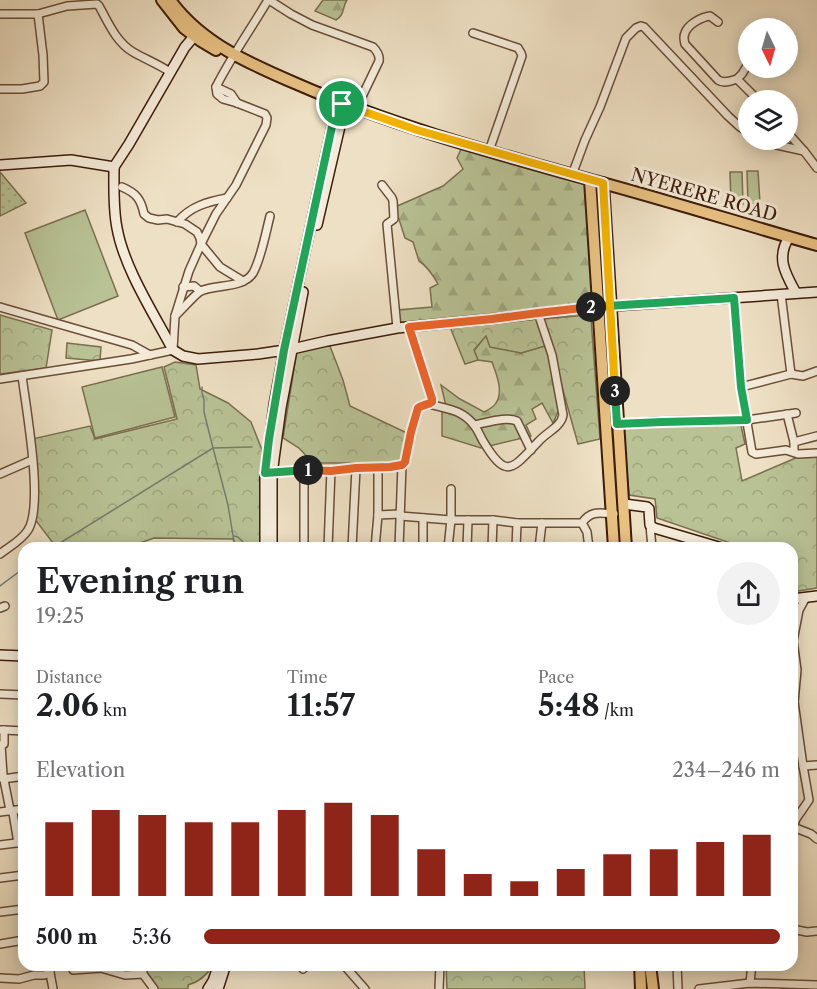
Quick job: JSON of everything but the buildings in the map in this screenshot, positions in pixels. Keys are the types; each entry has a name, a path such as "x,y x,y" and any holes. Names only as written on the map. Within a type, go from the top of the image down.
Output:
{"main road":[{"path":"162,0 183,28 197,34"},
{"path":"170,0 197,34"},
{"name":"NYERERE ROAD","path":"197,34 236,58 333,100 417,130 817,245"},
{"path":"590,180 617,424 626,542"},
{"path":"603,183 609,469 614,542"},
{"path":"609,469 621,468"},
{"path":"640,971 641,989"},
{"path":"651,971 653,989"}],"street":[{"path":"173,350 175,316 183,287 216,214 236,185 267,122 265,114 223,99 217,94 216,87 236,58 269,0 312,25 373,47 380,57 341,122 309,249"},
{"path":"0,14 38,14 67,3 97,4 113,32 125,46 170,72"},
{"path":"0,89 40,86 44,81 38,14"},
{"path":"718,22 710,16 704,17 685,33 685,44 718,80 721,82 737,79 748,90"},
{"path":"572,175 626,38 641,26 738,125"},
{"path":"473,33 518,48 522,56 489,151"},
{"path":"197,34 185,47 114,167 117,229 128,265 173,350 183,356 198,359 288,350 397,328 605,306 817,292"},
{"path":"268,542 269,473 280,416 288,350 333,122 333,100"},
{"path":"798,144 817,168"},
{"path":"798,150 804,151"},
{"path":"0,165 71,160 114,167"},
{"path":"382,185 392,198 394,213 394,219 387,224 397,328"},
{"path":"122,187 131,191 142,202 144,214 149,218 185,224 197,232 201,244 220,267 243,281"},
{"path":"177,222 191,209 227,198"},
{"path":"200,205 216,214"},
{"path":"175,316 200,291 243,281 253,273 270,216"},
{"path":"789,237 783,247 782,258 785,272 796,293"},
{"path":"225,271 226,286"},
{"path":"183,287 194,286 200,291"},
{"path":"781,294 791,374"},
{"path":"734,298 741,387 754,454 780,450 798,454 817,453"},
{"path":"0,307 132,345 150,355"},
{"path":"399,542 402,465 405,462 411,432 420,406 429,404 457,411 474,425 491,454 506,468 517,463 562,420 552,354 538,313"},
{"path":"409,327 431,395 432,402 429,404"},
{"path":"0,379 173,350"},
{"path":"741,387 791,374 803,376 817,371"},
{"path":"0,554 28,530 35,503 22,376"},
{"path":"617,424 747,420 796,413"},
{"path":"787,414 794,442 794,452"},
{"path":"474,425 506,419 514,420 531,450"},
{"path":"794,442 817,436"},
{"path":"0,474 32,460"},
{"path":"269,473 402,465"},
{"path":"376,542 378,467"},
{"path":"352,542 356,468"},
{"path":"304,470 304,542"},
{"path":"328,542 331,471"},
{"path":"449,542 452,489"},
{"path":"582,523 586,517 595,513 612,514 647,507 651,542"},
{"path":"378,515 517,523 582,523"},
{"path":"423,518 423,542"},
{"path":"467,542 468,520"},
{"path":"492,542 493,520"},
{"path":"516,542 517,523"},
{"path":"540,542 542,523"},
{"path":"582,523 587,532 588,542"},
{"path":"650,525 702,542"},
{"path":"798,599 817,596"},
{"path":"798,619 805,599"},
{"path":"0,655 18,656"},
{"path":"0,694 18,695"},
{"path":"18,731 2,730 4,744 0,745 2,779 18,833"},
{"path":"798,734 809,800 798,816"},
{"path":"802,766 817,765"},
{"path":"2,779 18,777"},
{"path":"0,812 18,809"},
{"path":"798,831 817,839"},
{"path":"0,845 18,843"},
{"path":"0,878 18,876"},
{"path":"0,912 18,910"},
{"path":"798,930 817,931"},
{"path":"0,944 18,941"},
{"path":"0,978 44,975 48,971"},
{"path":"50,971 53,989"},
{"path":"111,971 125,975 143,974"},
{"path":"143,971 154,989"},
{"path":"208,989 217,971"},
{"path":"218,989 224,971"},
{"path":"349,971 365,989"},
{"path":"439,989 440,971"},
{"path":"677,971 678,989"},
{"path":"750,983 751,971"},
{"path":"13,978 14,989"},
{"path":"699,989 750,983 817,985"}],"green space":[{"path":"323,0 347,0 341,16 336,20 315,11"},
{"path":"463,145 586,180 593,305 399,323 397,310 432,307 430,288 438,284 430,271 419,261 413,242 405,238 395,207 443,186 463,169 457,158"},
{"path":"747,171 758,171 760,203 748,204"},
{"path":"0,172 26,203 0,216"},
{"path":"730,172 742,172 743,204 731,204"},
{"path":"85,210 118,296 58,320 25,233"},
{"path":"0,315 52,330 46,368 0,374"},
{"path":"588,315 591,319 600,439 578,444 543,319"},
{"path":"538,319 545,346 521,353 490,347 486,336 474,350 478,360 465,364 450,327"},
{"path":"486,335 521,353 545,346 562,402 553,423 542,403 532,409 536,419 526,425 531,436 481,448 442,436 442,408 446,406 441,385 484,412 495,404 499,388 492,362 478,360 474,351"},
{"path":"328,341 350,406 409,434 403,461 397,463 313,463 299,448 283,438 297,350"},
{"path":"67,343 101,347 100,361 66,358"},
{"path":"175,362 196,365 200,389 228,403 251,422 262,450 263,542 234,542 233,539 154,538 143,542 52,542 34,518 32,439 90,426 95,439 177,419 164,367"},
{"path":"162,367 175,417 95,438 82,387"},
{"path":"740,421 745,444 736,448 742,481 798,457 817,455 817,588 798,591 798,542 727,542 657,518 655,499 629,495 623,425"},
{"path":"145,971 209,971 202,978 188,985 188,989 157,989"},
{"path":"446,971 584,971 585,989 447,989"}],"waterway":[{"path":"62,542 213,448 204,412 202,387"},
{"path":"234,542 228,505 213,448 252,447"},
{"path":"234,536 243,542"},
{"path":"0,586 18,572"}],"route":[{"path":"342,104 333,100 333,122 284,350 265,473 390,467 402,465 405,462 418,408 432,402 409,327 610,306 734,298 741,387 747,420 617,424 610,306 603,183 417,130 342,104"}]}
